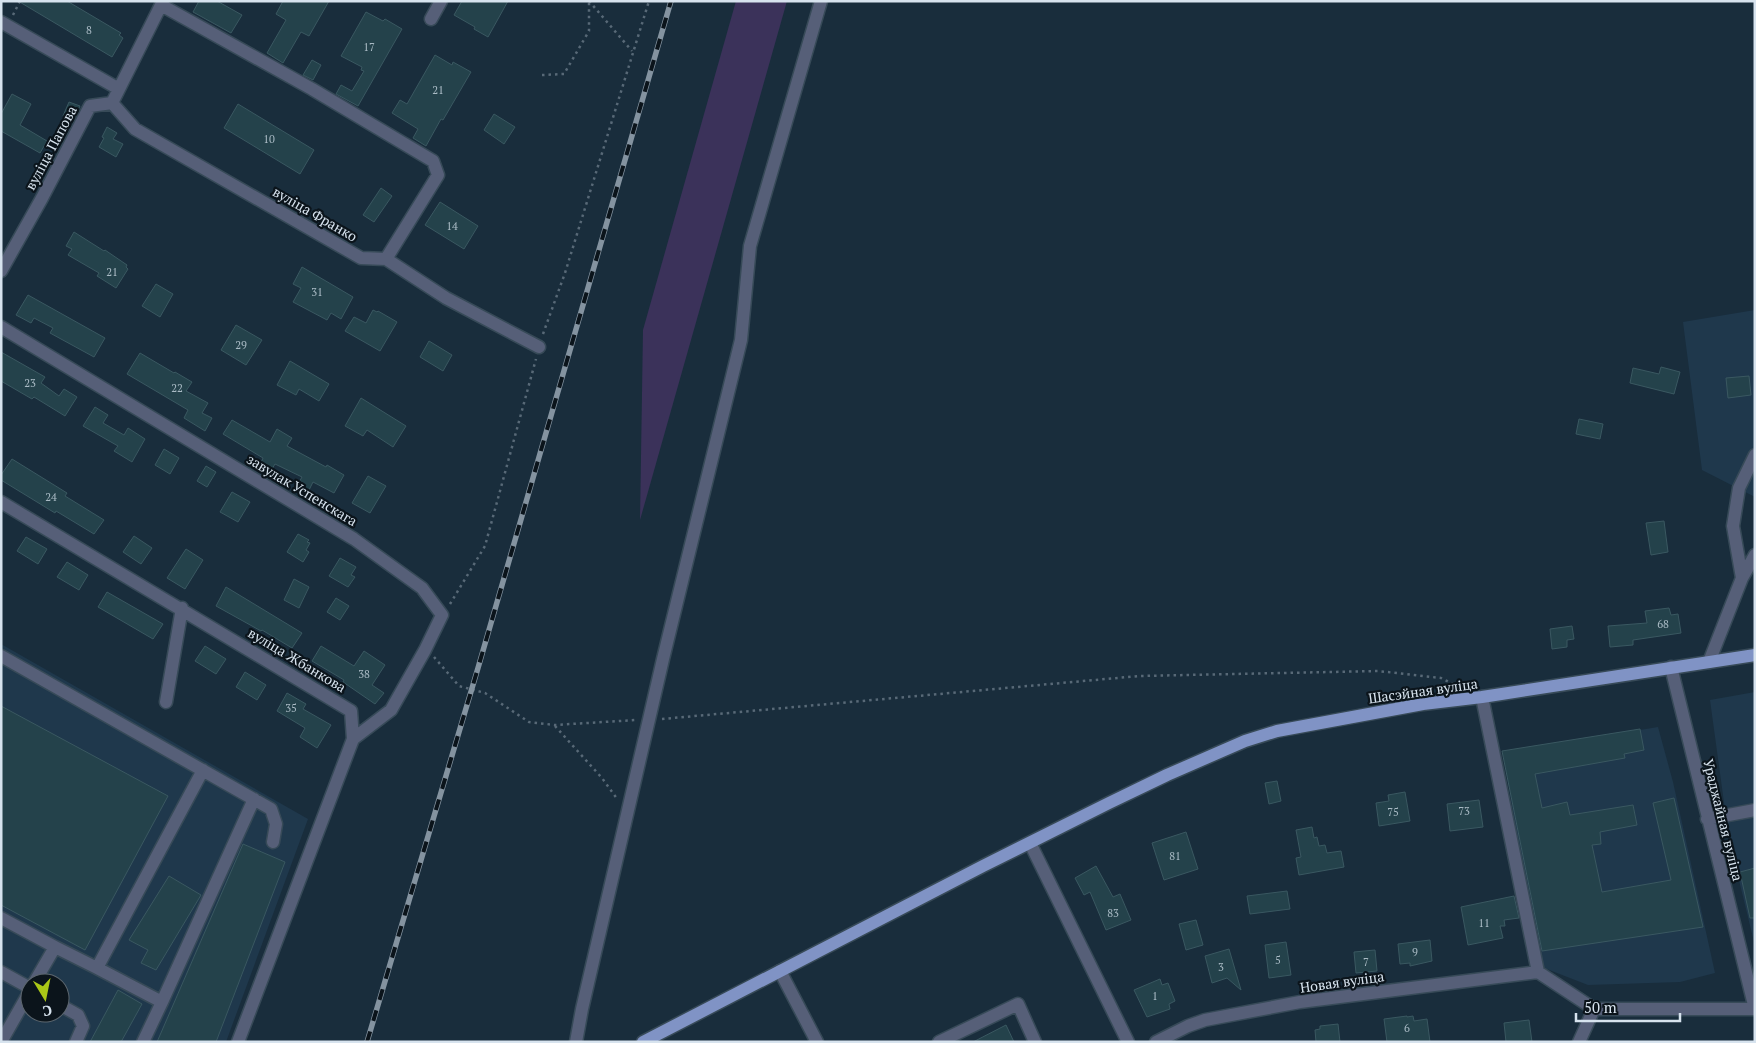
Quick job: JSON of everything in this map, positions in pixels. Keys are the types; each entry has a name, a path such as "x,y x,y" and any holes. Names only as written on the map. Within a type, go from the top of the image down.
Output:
{"main road":[{"name":"Шасэйная вуліца","path":"642,1042 1109,803 1245,741 1277,731 1423,704 1482,697 1755,655"}],"street":[{"path":"431,19 441,1"},
{"path":"576,1042 582,1008 649,720 741,340 750,246 821,1"},
{"path":"112,103 162,3 312,88 433,161 438,175 386,259 446,298 539,347"},
{"path":"1,22 119,89"},
{"name":"вуліца Франко","path":"112,103 134,129 314,232 361,258 386,259"},
{"name":"вуліца Папова","path":"1,271 90,106 112,103"},
{"name":"завулак Успенскага","path":"1,327 354,539 422,588 442,615"},
{"path":"1742,578 1733,526 1739,488 1755,455"},
{"name":"вуліца Жбанкова","path":"1,502 182,608 351,711 353,739 238,1042"},
{"path":"1710,662 1742,578 1755,555"},
{"path":"166,702 182,608"},
{"path":"353,739 391,710 425,650 442,615"},
{"path":"1,656 271,809 276,824 272,842"},
{"name":"Ураджайная вуліца","path":"1671,667 1755,1009"},
{"path":"1482,697 1538,972 1594,1009 1755,1009"},
{"path":"97,968 203,770"},
{"path":"143,1042 254,800"},
{"path":"1707,819 1755,810"},
{"path":"1030,843 1128,1042"},
{"path":"1,918 162,1002"},
{"path":"40,973 55,947"},
{"path":"780,971 818,1042"},
{"path":"1,972 20,983"},
{"name":"Новая вуліца","path":"1156,1042 1205,1020 1300,1002 1538,972"},
{"path":"939,1042 1018,1004 1035,1042"},
{"path":"1,1042 20,1007"},
{"path":"1580,1042 1594,1009"},
{"path":"70,1011 78,1015 83,1026 76,1042"}],"path":[{"path":"589,1 632,51"},
{"path":"542,75 564,74 589,31 589,1"},
{"path":"442,615 486,546 539,347 565,273 649,1"},
{"path":"425,650 434,657 459,686 485,694 529,722 555,725 649,720 1139,676 1378,671 1441,678 1482,697"},
{"path":"555,725 602,778 628,813"}],"shaded area":[{"path":"736,1 787,1 640,520 643,330"},
{"path":"1755,310 1755,497 1702,470 1683,322"},
{"path":"1,644 308,819 226,1042 1,1042"},
{"path":"1755,692 1755,946 1729,839 1710,700"},
{"path":"1658,727 1673,782 1715,973 1680,982 1588,985 1539,966 1503,753"}],"building":[{"path":"18,1 67,1 121,33 119,35 123,38 112,57"},
{"path":"199,1 217,1 242,15 231,33 193,12"},
{"path":"283,1 329,1 309,36 301,32 283,63 267,53 286,20 276,14"},
{"path":"462,1 508,1 488,37 454,15"},
{"path":"366,12 383,21 385,19 402,29 358,106 336,94 341,85 352,91 364,71 361,70 362,67 341,56"},
{"path":"435,55 452,65 453,62 471,72 426,146 413,138 418,129 392,113 400,100 407,104"},
{"path":"312,60 321,65 313,80 303,75"},
{"path":"12,94 31,104 20,125 47,141 40,153 1,131 1,114"},
{"path":"69,102 80,106 73,120 63,116"},
{"path":"238,104 314,150 300,174 224,128"},
{"path":"494,114 515,127 504,144 484,130"},
{"path":"107,127 117,133 113,139 123,144 116,157 99,147"},
{"path":"381,188 392,196 374,222 363,215"},
{"path":"440,202 478,226 464,249 425,225"},
{"path":"74,232 127,265 128,269 116,288 97,276 99,273 68,255 72,249 66,246"},
{"path":"302,267 353,297 341,319 331,313 327,320 293,302 301,288 293,284"},
{"path":"156,284 173,294 160,317 142,306"},
{"path":"28,295 105,338 94,357 50,333 53,328 34,318 31,323 16,315"},
{"path":"373,310 397,322 380,351 345,331 354,317 366,323"},
{"path":"236,325 262,340 246,365 221,350"},
{"path":"429,341 452,355 443,371 420,357"},
{"path":"1,352 45,377 41,383 59,396 64,389 77,397 65,416 34,397 32,399 1,381"},
{"path":"140,353 192,382 186,391 208,403 202,413 212,418 205,431 184,418 188,410 127,374"},
{"path":"290,361 329,384 319,401 299,389 296,395 277,385"},
{"path":"1661,367 1680,372 1674,394 1630,383 1633,368 1659,374"},
{"path":"1749,376 1751,395 1728,398 1726,378"},
{"path":"361,398 406,426 393,447 367,430 363,436 345,426"},
{"path":"95,407 108,415 103,423 124,435 128,428 145,439 132,462 114,451 118,446 83,426"},
{"path":"1579,419 1603,424 1600,439 1576,434"},
{"path":"232,420 270,442 277,429 292,438 287,446 344,475 334,493 313,482 309,490 298,484 302,477 275,464 272,469 261,463 263,458 223,434"},
{"path":"164,449 179,458 170,474 155,465"},
{"path":"12,459 67,493 65,496 104,520 94,534 1,480 1,475"},
{"path":"206,466 216,472 207,487 197,481"},
{"path":"368,476 386,486 370,513 352,503"},
{"path":"232,492 250,502 238,522 220,512"},
{"path":"1664,521 1668,552 1651,555 1646,523"},
{"path":"298,534 309,540 307,542 310,543 306,550 309,552 303,562 287,552"},
{"path":"134,536 152,548 141,564 123,552"},
{"path":"26,537 47,549 38,564 17,551"},
{"path":"186,549 203,560 185,589 167,578"},
{"path":"340,558 356,567 351,575 355,577 348,587 329,576"},
{"path":"67,562 88,575 79,590 57,577"},
{"path":"294,579 309,587 299,608 284,600"},
{"path":"226,587 302,633 292,648 216,606"},
{"path":"107,592 163,624 153,639 98,607"},
{"path":"336,598 349,606 340,620 327,612"},
{"path":"1669,608 1671,615 1678,614 1681,633 1633,640 1633,645 1610,647 1608,626 1647,623 1645,611"},
{"path":"1572,626 1574,639 1567,640 1567,647 1552,649 1550,629"},
{"path":"205,646 226,659 216,674 195,661"},
{"path":"321,646 354,666 364,651 385,665 372,685 384,693 375,704 343,682 344,680 312,661"},
{"path":"245,672 266,685 257,700 236,687"},
{"path":"287,693 306,704 303,709 331,725 317,748 300,737 305,728 277,711"},
{"path":"1,706 168,796 85,950 1,905"},
{"path":"1640,729 1644,750 1624,754 1625,758 1535,774 1542,808 1567,802 1570,815 1633,805 1637,825 1600,832 1601,844 1592,845 1602,892 1671,880 1653,803 1674,798 1703,927 1542,951 1502,751"},
{"path":"1277,781 1281,801 1269,804 1265,783"},
{"path":"1405,792 1410,821 1379,826 1376,803 1389,801 1388,795"},
{"path":"1479,800 1483,827 1450,831 1447,804"},
{"path":"1312,827 1314,838 1317,837 1319,846 1325,845 1327,853 1341,851 1344,867 1299,875 1296,858 1301,857 1296,830"},
{"path":"1186,832 1198,869 1164,880 1152,843"},
{"path":"243,844 285,862 216,1042 157,1042"},
{"path":"1096,866 1113,897 1120,894 1131,920 1106,930 1090,892 1084,895 1075,878"},
{"path":"1755,868 1755,918 1750,918 1740,872"},
{"path":"169,876 201,895 156,970 141,963 148,950 129,940"},
{"path":"1287,891 1290,909 1250,914 1247,896"},
{"path":"1514,896 1519,918 1504,920 1505,926 1500,926 1503,938 1468,945 1461,907"},
{"path":"1196,920 1203,945 1186,950 1179,924"},
{"path":"1430,940 1432,961 1410,966 1410,963 1400,964 1398,944"},
{"path":"1286,942 1291,975 1269,978 1265,945"},
{"path":"1229,949 1241,990 1227,978 1212,983 1205,956"},
{"path":"1375,950 1377,971 1356,973 1354,952"},
{"path":"1160,979 1162,985 1168,983 1175,1001 1169,1004 1170,1009 1147,1017 1134,990"},
{"path":"118,990 142,1004 121,1042 90,1042"},
{"path":"1413,1016 1414,1021 1427,1019 1430,1042 1387,1042 1384,1019"},
{"path":"1529,1020 1532,1042 1506,1042 1504,1023"},
{"path":"1338,1024 1340,1042 1316,1042 1315,1030 1320,1029 1320,1026"},
{"path":"1006,1025 1014,1042 973,1042"}],"railway":[{"path":"367,1042 478,668 671,1"}]}
